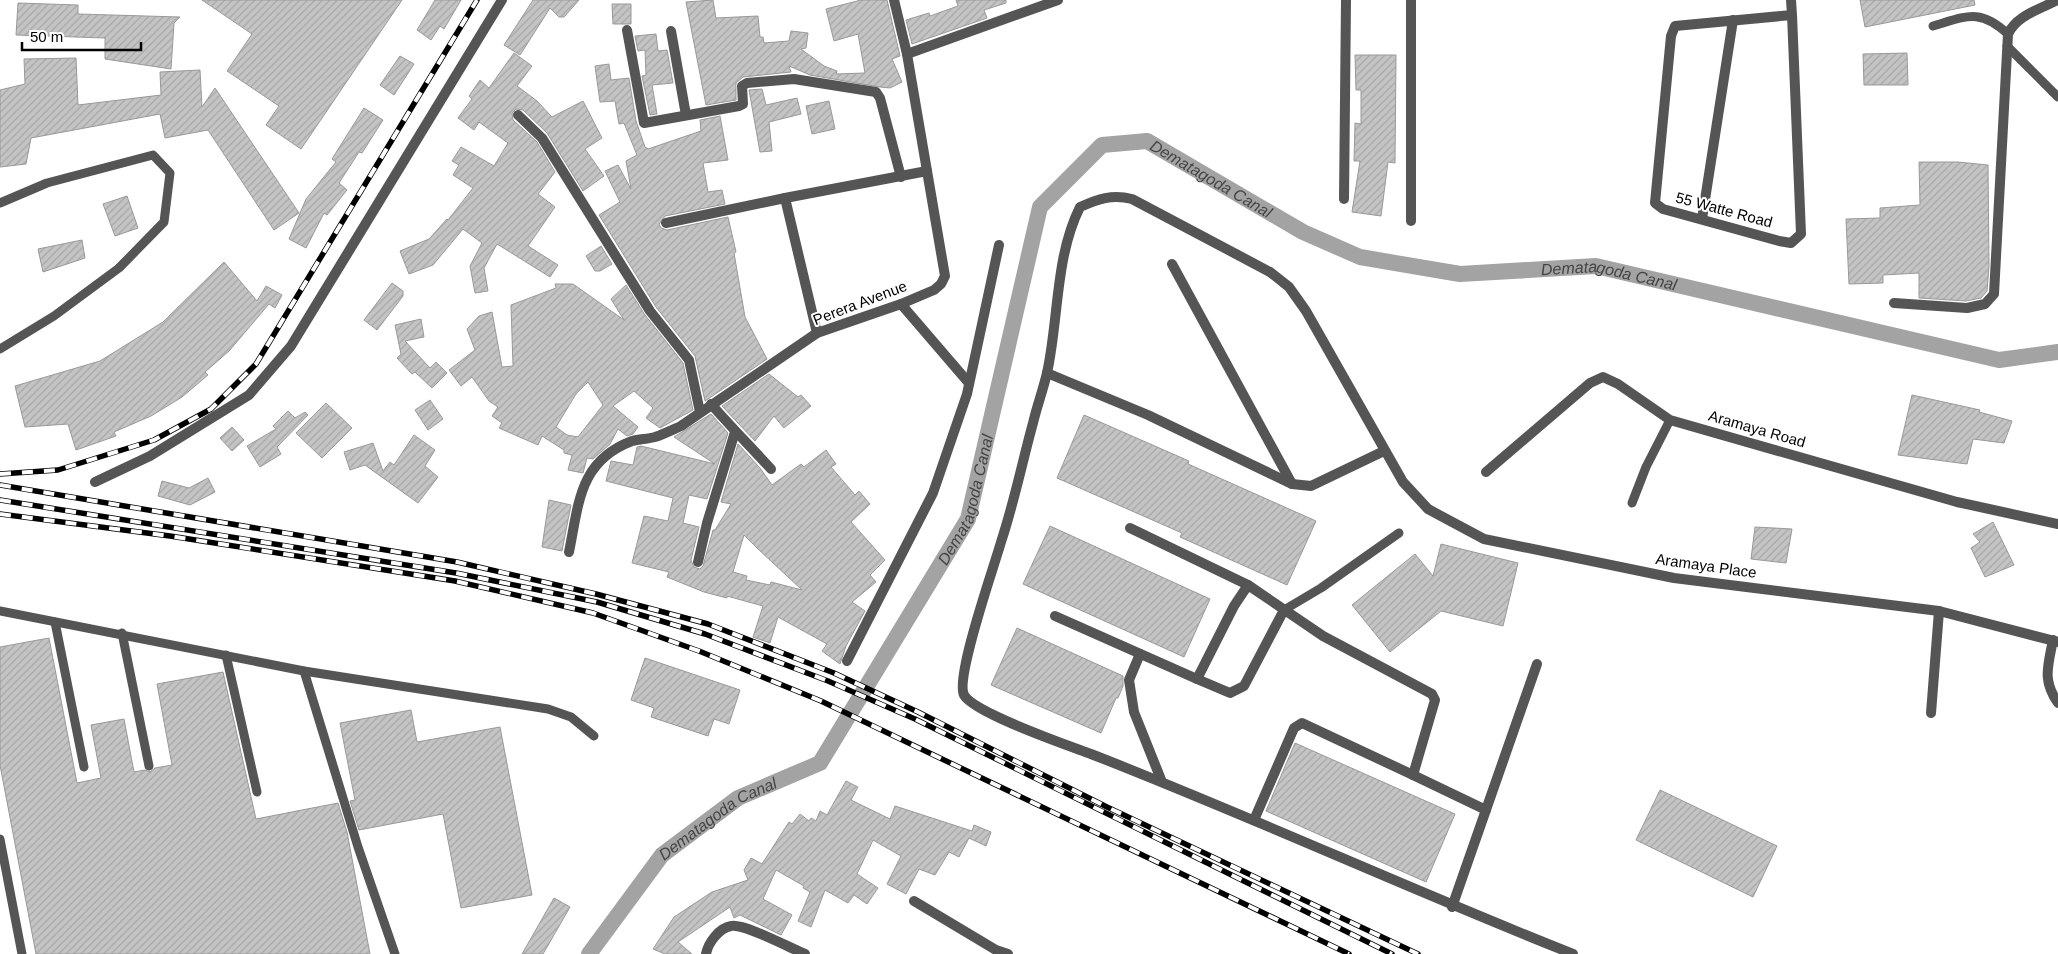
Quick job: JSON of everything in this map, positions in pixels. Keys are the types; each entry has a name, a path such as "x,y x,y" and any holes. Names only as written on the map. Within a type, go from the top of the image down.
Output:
{"street":[{"path":"95,482 150,456 249,395 291,346 502,0"},
{"name":"Perera Avenue","path":"569,552 581,492 590,471 603,456 633,441 655,437 681,426 817,333 901,304 934,290 941,284 945,276 908,54 894,0"},
{"path":"908,54 1058,0"},
{"path":"1344,199 1346,0"},
{"path":"1410,0 1411,221"},
{"name":"55 Watte Road","path":"1790,0 1792,15 1800,234 1791,242 1663,209 1655,203 1671,36 1675,26 1792,15"},
{"path":"1894,303 1967,308 1984,304 1994,294 2008,34 2012,25 2023,17 2057,0"},
{"path":"1702,220 1733,20"},
{"path":"627,30 644,123 739,106 743,104 742,86 747,83 794,78 876,92 880,98 901,177"},
{"path":"671,31 686,115"},
{"path":"518,115 542,138 650,311 689,360 700,412"},
{"path":"666,223 927,171"},
{"name":"Aramaya Place","path":"1573,954 1452,907 1254,820 1021,726 972,704 963,693 962,683 971,641 1016,496 1047,373 1069,230 1080,207 1101,198 1118,195 1132,199 1270,272 1289,287 1306,311 1403,482 1428,509 1484,539 1674,578 1939,611 2056,641"},
{"path":"785,198 817,333"},
{"path":"847,662 934,493 967,394 968,382 977,351 999,246"},
{"path":"1172,264 1292,484"},
{"path":"901,304 968,382"},
{"path":"1047,373 1148,415 1292,484 1311,486 1384,451"},
{"name":"Aramaya Road","path":"1486,472 1590,383 1603,378 1618,384 1670,420 1957,502 2058,524"},
{"path":"711,404 771,469"},
{"path":"698,562 707,523 735,432"},
{"path":"1130,528 1248,585 1323,636 1432,694 1435,700 1413,775"},
{"path":"1197,679 1234,606 1248,585"},
{"path":"1055,616 1230,693 1244,686 1284,610"},
{"path":"1931,713 1939,611"},
{"path":"2056,641 2046,677 2058,703"},
{"path":"1140,654 1129,680 1134,712 1162,782"},
{"path":"1452,907 1537,664"},
{"path":"1254,820 1294,728 1302,723 1486,810"},
{"path":"914,901 996,950 1008,954"},
{"path":"706,954 716,935 730,926 742,927 804,954"}],"lane":[{"path":"1933,26 1970,15 1984,16 1996,23 2008,34"},
{"path":"2007,46 2058,97"},
{"path":"0,203 47,183 153,155 170,173 164,222 119,268 54,316 0,349"},
{"path":"1632,502 1646,466 1670,420"},
{"path":"1284,610 1321,588 1399,533"},
{"path":"0,611 122,633 304,671 548,709 571,717 594,736"},
{"path":"55,622 84,767"},
{"path":"122,633 149,766"},
{"path":"226,655 257,792"},
{"path":"304,671 358,847 395,954"},
{"path":"0,839 22,954"}],"building":[{"path":"202,0 402,0 301,149 266,125 279,106 227,71 252,34"},
{"path":"435,0 461,0 444,29 440,26 431,40 417,30"},
{"path":"533,0 579,0 564,17 559,17 550,8 520,55 504,45"},
{"path":"713,0 716,18 758,16 760,37 763,37 764,43 789,41 791,31 808,33 806,48 801,49 824,66 837,71 836,74 865,73 858,34 834,41 826,9 861,0 887,0 900,56 892,59 902,82 890,88 880,87 810,75 789,66 791,72 743,77 736,83 736,100 706,105 686,2"},
{"path":"956,0 1006,0 1006,3 984,10 987,18 912,44 906,20 929,13 930,16 958,6"},
{"path":"1860,0 1974,0 1975,5 1865,27"},
{"path":"18,3 78,5 78,14 180,17 174,23 171,69 105,59 105,38 16,35"},
{"path":"612,4 631,4 631,24 613,24"},
{"path":"656,34 658,51 667,50 673,83 652,85 657,114 650,115 642,76 646,75 645,50 638,51 635,36"},
{"path":"514,53 532,66 517,86 537,101 552,117 583,101 602,138 585,149 604,176 583,191 547,133 523,110 516,109 512,113 513,120 537,142 555,172 538,194 555,207 528,246 558,265 550,277 497,244 484,268 488,291 475,293 470,266 482,243 463,229 433,265 409,274 400,251 429,239 448,220 473,188 453,175 459,165 452,161 461,147 494,166 508,143 479,122 474,130 458,118 472,99 469,96 480,80 489,88"},
{"path":"1907,53 1908,85 1864,85 1863,54"},
{"path":"1355,55 1396,55 1395,163 1388,162 1381,216 1352,212 1360,161 1354,161 1355,123 1361,124 1361,90 1356,90"},
{"path":"400,56 414,64 394,95 380,85"},
{"path":"76,58 78,105 161,95 160,72 200,70 202,107 215,88 299,213 274,230 208,130 165,138 160,114 31,138 26,164 0,167 0,90 25,84 24,59"},
{"path":"609,64 611,80 629,78 636,121 645,147 648,149 701,131 700,120 720,116 728,160 703,163 708,192 722,190 725,204 665,216 659,224 661,228 667,230 728,217 736,252 734,253 745,317 767,359 705,401 695,356 656,307 599,215 620,202 605,171 618,165 631,189 626,161 637,155 624,123 619,124 615,101 600,102 595,66"},
{"path":"762,89 766,105 797,98 801,114 769,122 772,151 760,152 749,90"},
{"path":"829,101 835,129 812,134 806,106"},
{"path":"364,108 383,120 362,153 359,152 339,183 347,190 327,215 324,213 306,248 289,239 306,199 336,162 332,159"},
{"path":"1919,162 1958,162 1988,165 1989,266 1987,291 1981,298 1966,301 1919,298 1919,273 1883,275 1883,283 1849,284 1846,219 1880,218 1880,208 1920,205"},
{"path":"127,196 138,228 115,236 103,204"},
{"path":"82,240 85,258 43,272 38,249"},
{"path":"601,246 612,264 600,271 595,271 586,256"},
{"path":"224,262 257,301 266,286 282,295 275,308 269,304 229,351 205,372 208,375 182,397 151,416 114,432 116,436 76,450 68,424 25,427 15,386 100,361 163,322"},
{"path":"392,283 403,291 403,296 377,330 364,320"},
{"path":"555,284 573,284 624,320 611,299 626,285 645,315 683,363 693,410 660,428 646,418 653,408 634,391 613,406 638,427 633,434 627,436 618,429 610,444 593,459 587,458 583,473 568,470 572,455 564,453 564,450 542,436 538,445 499,428 502,423 492,416 498,407 489,401 472,377 461,386 449,370 475,350 467,329 479,316 492,312 502,367 513,366 511,305 556,288","holes":["588,382 603,405 578,437 567,435 556,427 576,394"]},
{"path":"421,319 424,337 405,341 430,368 436,362 447,373 432,388 415,372 412,374 397,358 401,354 395,325"},
{"path":"769,374 798,397 801,395 811,406 784,428 774,416 755,441 722,406"},
{"path":"1912,395 1980,410 1979,412 2012,421 2004,443 1973,439 1967,464 1898,455"},
{"path":"430,400 443,419 428,430 415,410"},
{"path":"326,403 352,428 322,458 296,433"},
{"path":"288,411 295,418 305,412 308,415 277,447 281,454 260,467 247,446 276,429 273,426"},
{"path":"711,414 728,433 707,499 689,495 683,523 699,527 691,560 694,567 700,569 703,566 713,530 715,530 731,504 721,502 738,444 760,468 772,485 801,464 804,467 826,450 836,464 831,467 855,495 859,491 870,504 851,522 885,560 870,575 876,582 852,602 865,611 846,646 840,664 822,651 827,644 778,617 770,643 753,637 763,606 704,592 667,577 669,572 632,563 644,516 668,521 673,498 606,481 611,461 633,465 637,447 641,446 715,464 674,437","holes":["744,535 802,590 771,582 770,585 746,580 747,576 733,572"]},
{"path":"1084,415 1189,461 1188,464 1316,521 1287,585 1180,537 1182,533 1057,478"},
{"path":"232,427 244,440 232,451 220,438"},
{"path":"414,435 435,450 425,466 438,477 418,503 365,465 350,470 344,452 373,443 383,471 390,462 394,465"},
{"path":"208,478 215,492 190,505 158,496 162,481 189,488"},
{"path":"549,500 571,505 562,551 542,547"},
{"path":"1993,522 2014,565 1985,577 1971,548 1980,542 1973,534"},
{"path":"1050,526 1210,599 1184,657 1023,584"},
{"path":"1755,527 1792,529 1786,563 1751,559"},
{"path":"1441,544 1518,563 1503,626 1441,611 1390,652 1352,605 1415,554 1433,576"},
{"path":"1017,628 1123,676 1123,686 1101,733 991,685"},
{"path":"49,638 77,783 101,778 91,725 124,719 134,772 145,770 150,772 155,768 172,765 157,684 223,672 256,819 338,803 347,832 370,954 36,954 0,765 0,647"},
{"path":"645,658 740,690 729,724 714,719 708,736 651,717 654,708 631,700"},
{"path":"411,710 417,742 500,727 532,895 461,908 443,814 359,830 350,801 355,800 340,723"},
{"path":"1295,743 1455,814 1426,882 1266,811"},
{"path":"846,781 858,787 851,800 890,819 895,806 972,831 974,825 991,832 986,846 969,838 959,857 949,852 935,875 919,869 906,894 887,884 901,856 873,840 857,874 878,888 867,904 854,895 848,903 825,890 811,927 798,921 810,892 803,888 804,886 776,870 763,899 792,915 781,935 740,915 734,918 730,907 678,942 692,954 665,954 653,949 674,917 712,892 748,880 744,870 751,858 762,864 789,822 792,824 800,814 809,821 811,818 816,821 820,811 827,815"},
{"path":"1660,790 1777,846 1753,897 1636,840"},
{"path":"554,898 570,907 543,954 522,954"}],"waterway":[{"name":"Dematagoda Canal","path":"589,954 662,855 738,798 820,763 968,519 1040,207 1102,145 1147,141 1303,232 1360,257 1460,274 1596,266 1999,360 2058,352"}],"railway":[{"path":"0,474 58,470 154,440 211,409 256,364 477,0"},
{"path":"0,485 457,562 596,594 708,624 834,673 918,712 1107,807 1418,954"},
{"path":"0,500 456,573 597,602 705,634 828,681 915,719 1392,954"},
{"path":"0,514 170,536 455,581 593,613 699,651 821,701 1349,954"}]}
